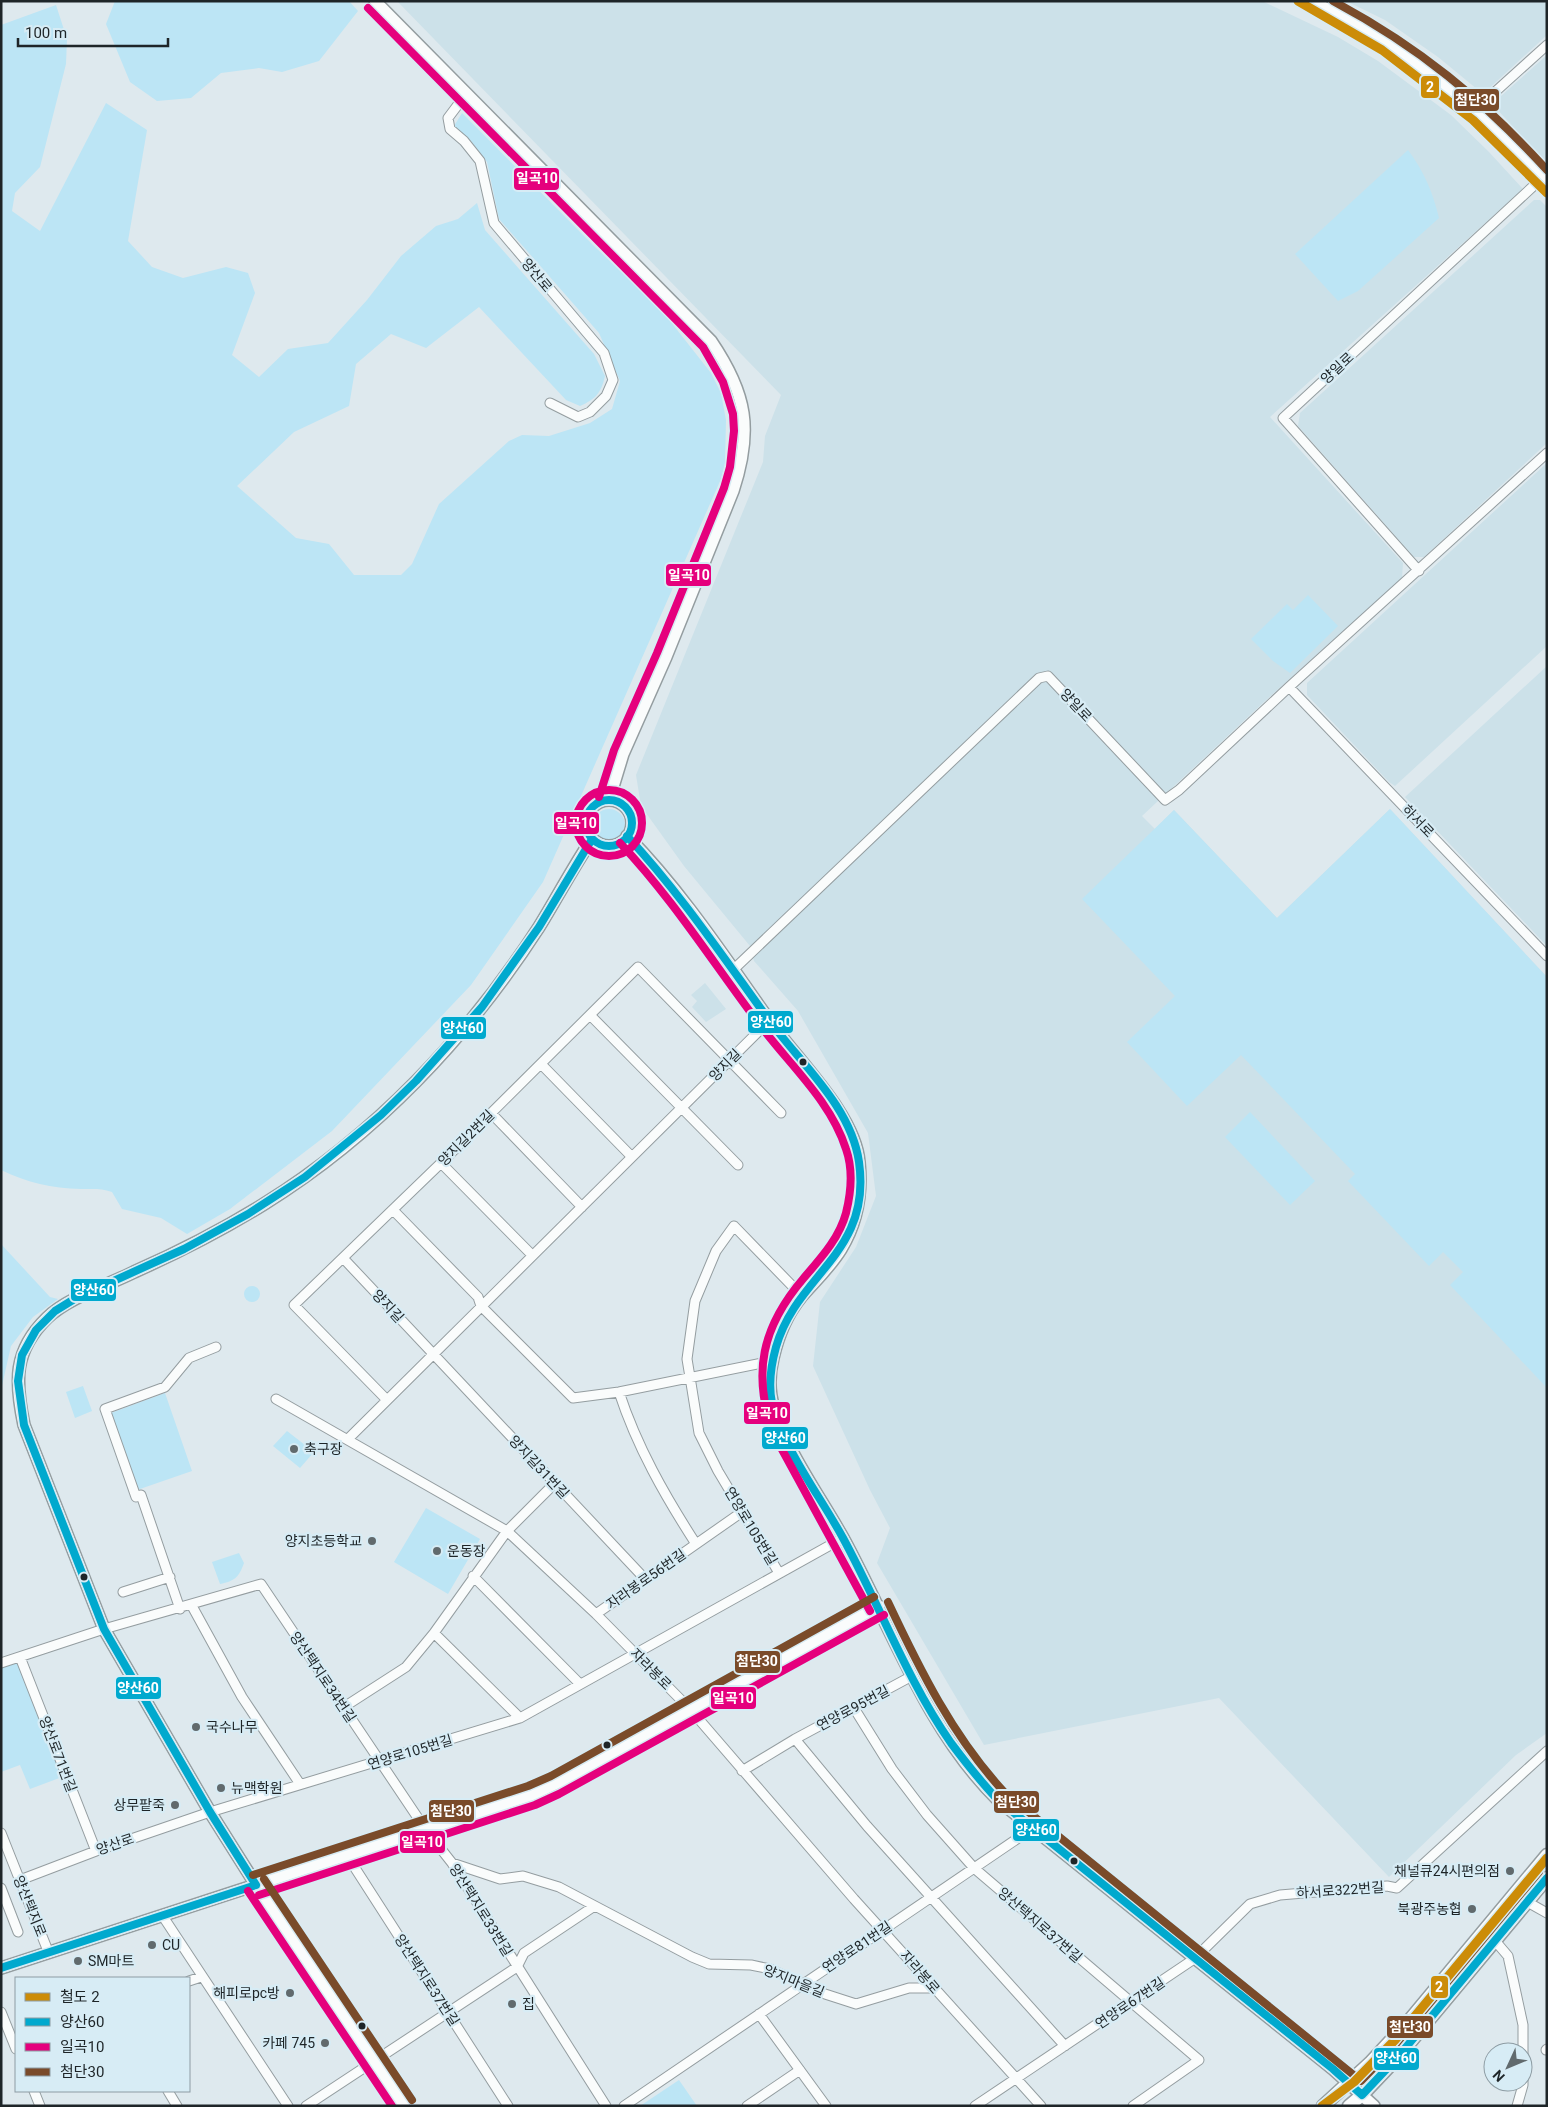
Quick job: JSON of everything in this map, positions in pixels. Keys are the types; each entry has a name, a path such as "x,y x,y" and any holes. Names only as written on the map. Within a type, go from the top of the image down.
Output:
{"main road":[{"name":"양일로","path":"1311,1 1395,50 1424,70 1475,110 1544,182"},
{"path":"1323,2106 1349,2083 1408,2022 1547,1855"},
{"path":"1349,2106 1397,2058 1547,1878"}],"street":[{"path":"375,1 711,342 730,369 741,403 744,420 742,464 733,491 666,657 623,754 609,800"},
{"path":"1475,110 1547,45"},
{"name":"양산로","path":"466,94 448,118 450,130 464,141 480,161 494,223 604,353 613,380 606,396 590,412 578,417 550,403"},
{"name":"양일로","path":"1419,571 1282,418 1544,182"},
{"name":"양일로","path":"734,970 1039,678 1048,676 1165,800 1179,790 1289,687 1547,453"},
{"name":"하서로","path":"1289,687 1547,956"},
{"path":"609,800 617,802 628,812 631,826 627,836 621,842 610,846 602,845 592,839 586,826 588,812 599,802 609,800"},
{"path":"627,836 651,860 734,970 769,1021 827,1094 846,1124 856,1145 859,1160 858,1204 850,1232 840,1251 802,1296 782,1331 772,1362 771,1390 774,1408 782,1429 843,1538 912,1676 947,1736 979,1781 998,1800 1349,2083 1374,2106"},
{"path":"404,2106 256,1885 210,1812 104,1629 24,1425 16,1376 26,1347 36,1329 59,1308 176,1253 229,1225 334,1156 412,1085 482,1007 538,928 592,839"},
{"name":"양지길2번길","path":"386,1400 294,1305 442,1163 638,967 728,1062"},
{"path":"590,1015 738,1165"},
{"name":"양지길","path":"348,1439 769,1021"},
{"path":"728,1062 781,1113"},
{"path":"541,1064 632,1157"},
{"path":"491,1113 582,1207"},
{"path":"442,1163 532,1255"},
{"path":"393,1210 478,1296 482,1306 573,1398 620,1392 772,1362"},
{"name":"연양로105번길","path":"779,1573 723,1479 699,1433 687,1359 695,1301 716,1251 734,1226 802,1296"},
{"name":"양지길","path":"343,1258 433,1354"},
{"path":"180,1609 141,1495 136,1497 105,1409 165,1387 189,1358 216,1347"},
{"name":"양지길31번길","path":"433,1354 646,1580"},
{"name":"자라봉로56번길","path":"620,1392 630,1423 651,1468 696,1544"},
{"name":"자라봉로","path":"276,1399 507,1532 596,1614 690,1709 742,1771 884,1930 933,1988 1041,2106"},
{"path":"344,1707 406,1667 434,1633 473,1576 507,1532 555,1483"},
{"name":"자라봉로56번길","path":"596,1614 742,1512"},
{"name":"연양로105번길","path":"210,1812 520,1718 843,1538"},
{"path":"473,1576 580,1684"},
{"path":"123,1592 170,1577"},
{"name":"양산택지로34번길","path":"104,1629 192,1606 261,1584 426,1830"},
{"path":"192,1606 242,1697 300,1784"},
{"name":"양산택지로","path":"1,1968 48,1951 532,1795 555,1785 878,1606"},
{"path":"1,1663 104,1629"},
{"path":"434,1633 520,1718"},
{"name":"양산로71번길","path":"20,1657 96,1850"},
{"name":"연양로95번길","path":"742,1771 794,1739 912,1676"},
{"name":"양산택지로37번길","path":"854,1708 892,1769 927,1814 974,1868 1130,2003 1200,2060 1133,2106"},
{"path":"794,1739 866,1826 1065,2046"},
{"name":"하서로322번길","path":"1194,1959 1250,1904 1262,1898 1323,1890 1387,1886 1397,1888 1547,1751"},
{"name":"양산로","path":"20,1880 96,1850 210,1812"},
{"name":"연양로81번길","path":"624,2106 1033,1828"},
{"name":"양산택지로33번길","path":"426,1830 452,1863 606,2106"},
{"name":"양산택지로","path":"1,1833 48,1951"},
{"name":"양산택지로37번길","path":"346,1854 508,2106"},
{"name":"양지마을길","path":"452,1863 500,1879 523,1876 541,1880 559,1887 593,1907 701,1961 723,1966 751,1965 770,1969 856,2004 909,1988 933,1988"},
{"path":"1,1888 18,1932"},
{"path":"1513,1894 1547,1914"},
{"path":"517,1966 524,1953 593,1907"},
{"path":"162,1915 201,1977 288,2106"},
{"path":"1485,1929 1508,1956 1523,2025 1524,2085 1517,2106"},
{"name":"연양로67번길","path":"975,2106 1194,1959"},
{"name":"양산택지로33번길","path":"373,2061 517,1966"},
{"path":"190,1981 201,1977"},
{"path":"1,2012 14,2038"},
{"path":"759,2014 826,2106"},
{"path":"306,2106 373,2061"},
{"path":"747,2106 800,2070"},
{"path":"34,2092 40,2106"},
{"path":"169,2092 177,2106"}],"shaded area":[{"path":"115,1 349,1 358,11 319,61 282,72 259,68 221,73 191,98 157,101 130,82 106,24"},
{"path":"397,1 1262,1 1338,37 1378,61 1451,115 1523,189 1270,417 1403,563 1402,578 1264,702 1142,816 1155,829 1174,810 1277,918 1390,809 1547,977 1547,1733 1516,1755 1389,1877 1219,1698 984,1745 877,1563 890,1528 870,1490 813,1366 820,1302 856,1247 876,1196 868,1133 798,1011 754,961 750,946 684,866 641,806 636,775 763,462 765,436 781,395"},
{"path":"1346,1 1547,1 1547,35 1483,94 1438,57 1385,20"},
{"path":"56,5 67,39 66,64 40,167 15,193 12,211 40,231 106,103 147,130 128,241 152,267 183,278 226,267 248,273 255,293 232,355 259,377 288,349 328,343 367,300 401,256 436,226 458,219 477,203 485,230 594,354 605,376 597,395 580,406 566,400 479,307 426,348 391,334 356,364 349,406 294,432 237,486 296,538 329,544 354,575 401,575 412,564 439,504 509,441 522,435 549,436 590,423 612,409 620,381 599,333 499,219 487,162 471,141 454,126 462,113 593,245 663,312 711,373 721,393 726,420 725,463 721,479 543,882 471,985 332,1131 230,1209 187,1234 161,1218 122,1209 112,1192 101,1189 50,1186 1,1170 1,25"},
{"path":"1547,55 1547,163 1492,104"},
{"path":"1408,150 1419,166 1427,183 1439,218 1358,291 1338,301 1295,254"},
{"path":"1534,200 1540,200 1547,207 1547,443 1424,557 1414,557 1298,426 1300,413"},
{"path":"1547,463 1547,646 1395,786 1389,782 1307,695 1307,683"},
{"path":"1308,595 1338,626 1290,673 1273,661 1251,639 1287,604 1293,610"},
{"path":"1547,666 1547,946 1405,797"},
{"path":"609,809 621,813 625,825 621,837 609,841 597,837 593,825 597,813"},
{"path":"1390,809 1547,977 1547,1388 1450,1285 1463,1272 1443,1252 1429,1266 1348,1181 1355,1174 1241,1055 1187,1106 1127,1042 1175,996 1082,899 1174,810 1277,918"},
{"path":"705,983 726,1009 706,1022 692,1007 697,1001 691,995"},
{"path":"1250,1112 1315,1181 1290,1205 1225,1137"},
{"path":"1,1244 50,1297 58,1299 33,1317 11,1346 1,1390"},
{"path":"252,1286 260,1294 252,1302 244,1294"},
{"path":"83,1386 92,1411 75,1418 66,1392"},
{"path":"165,1393 192,1471 137,1490 111,1413"},
{"name":"축구장","path":"287,1431 314,1452 300,1468 273,1446"},
{"name":"운동장","path":"426,1508 480,1539 448,1594 394,1562"},
{"path":"239,1553 244,1563 240,1572 233,1580 220,1584 212,1562"},
{"path":"18,1660 62,1777 30,1789 20,1765 1,1772 1,1666"},
{"path":"679,2080 697,2106 640,2106"}],"rail line":[{"name":"2","path":"1298,1 1382,50 1473,120 1547,193"},
{"name":"2","path":"1322,2106 1354,2082 1395,2040 1547,1858"}],"transit line":[{"name":"첨단30","path":"1333,1 1393,37 1448,76 1498,120 1547,170"},
{"name":"일곡10","path":"368,8 703,347 723,382 733,414 734,431 730,467 724,488 657,653 614,750 599,797"},
{"name":"일곡10","path":"609,790 621,793 632,800 639,811 642,823 639,835 632,846 621,853 609,856 597,853 586,846 579,835 576,823 579,811 586,800 597,793 609,790"},
{"name":"양산60","path":"609,800 622,804 628,810 632,823 628,836 622,842 609,846 596,842 590,836 586,823 590,810 596,804 609,800"},
{"name":"양산60","path":"627,836 665,880 781,1036 823,1086 846,1122 854,1142 859,1162 860,1193 854,1219 844,1241 786,1322 776,1347 771,1368 770,1389 772,1403 785,1439 843,1538 907,1668 935,1719 968,1765 998,1800 1333,2069 1362,2095 1397,2058 1547,1878"},
{"name":"양산60","path":"256,1885 210,1812 104,1629 24,1425 18,1381 22,1355 36,1330 55,1311 76,1298 184,1249 248,1214 305,1177 381,1115 416,1081 482,1007 539,927 592,839"},
{"name":"일곡10","path":"620,843 658,887 763,1029 821,1100 831,1116 846,1149 850,1165 850,1189 843,1222 828,1248 789,1297 778,1315 770,1333 762,1371 763,1390 773,1433 870,1611"},
{"name":"첨단30","path":"253,1875 528,1786 551,1776 874,1597"},
{"name":"첨단30","path":"888,1602 912,1653 939,1702 969,1749 1005,1793 1361,2081 1390,2051 1539,1872"},
{"name":"일곡10","path":"259,1895 535,1805 559,1794 884,1615"},
{"name":"첨단30","path":"264,1879 412,2100"},
{"name":"양산60","path":"1,1968 256,1885"},
{"name":"일곡10","path":"248,1891 392,2106"}],"place":[{"name":"축구장","path":"294,1449"},
{"name":"양지초등학교","path":"372,1541"},
{"name":"운동장","path":"437,1551"},
{"name":"국수나무","path":"196,1727"},
{"name":"뉴맥학원","path":"221,1788"},
{"name":"상무팥죽","path":"175,1805"},
{"name":"채널큐24시편의점","path":"1510,1871"},
{"name":"북광주농협","path":"1472,1909"},
{"name":"CU","path":"152,1945"},
{"name":"SM마트","path":"78,1961"},
{"name":"해피로pc방","path":"290,1993"},
{"name":"집","path":"512,2004"},
{"name":"카페 745","path":"325,2043"}]}
